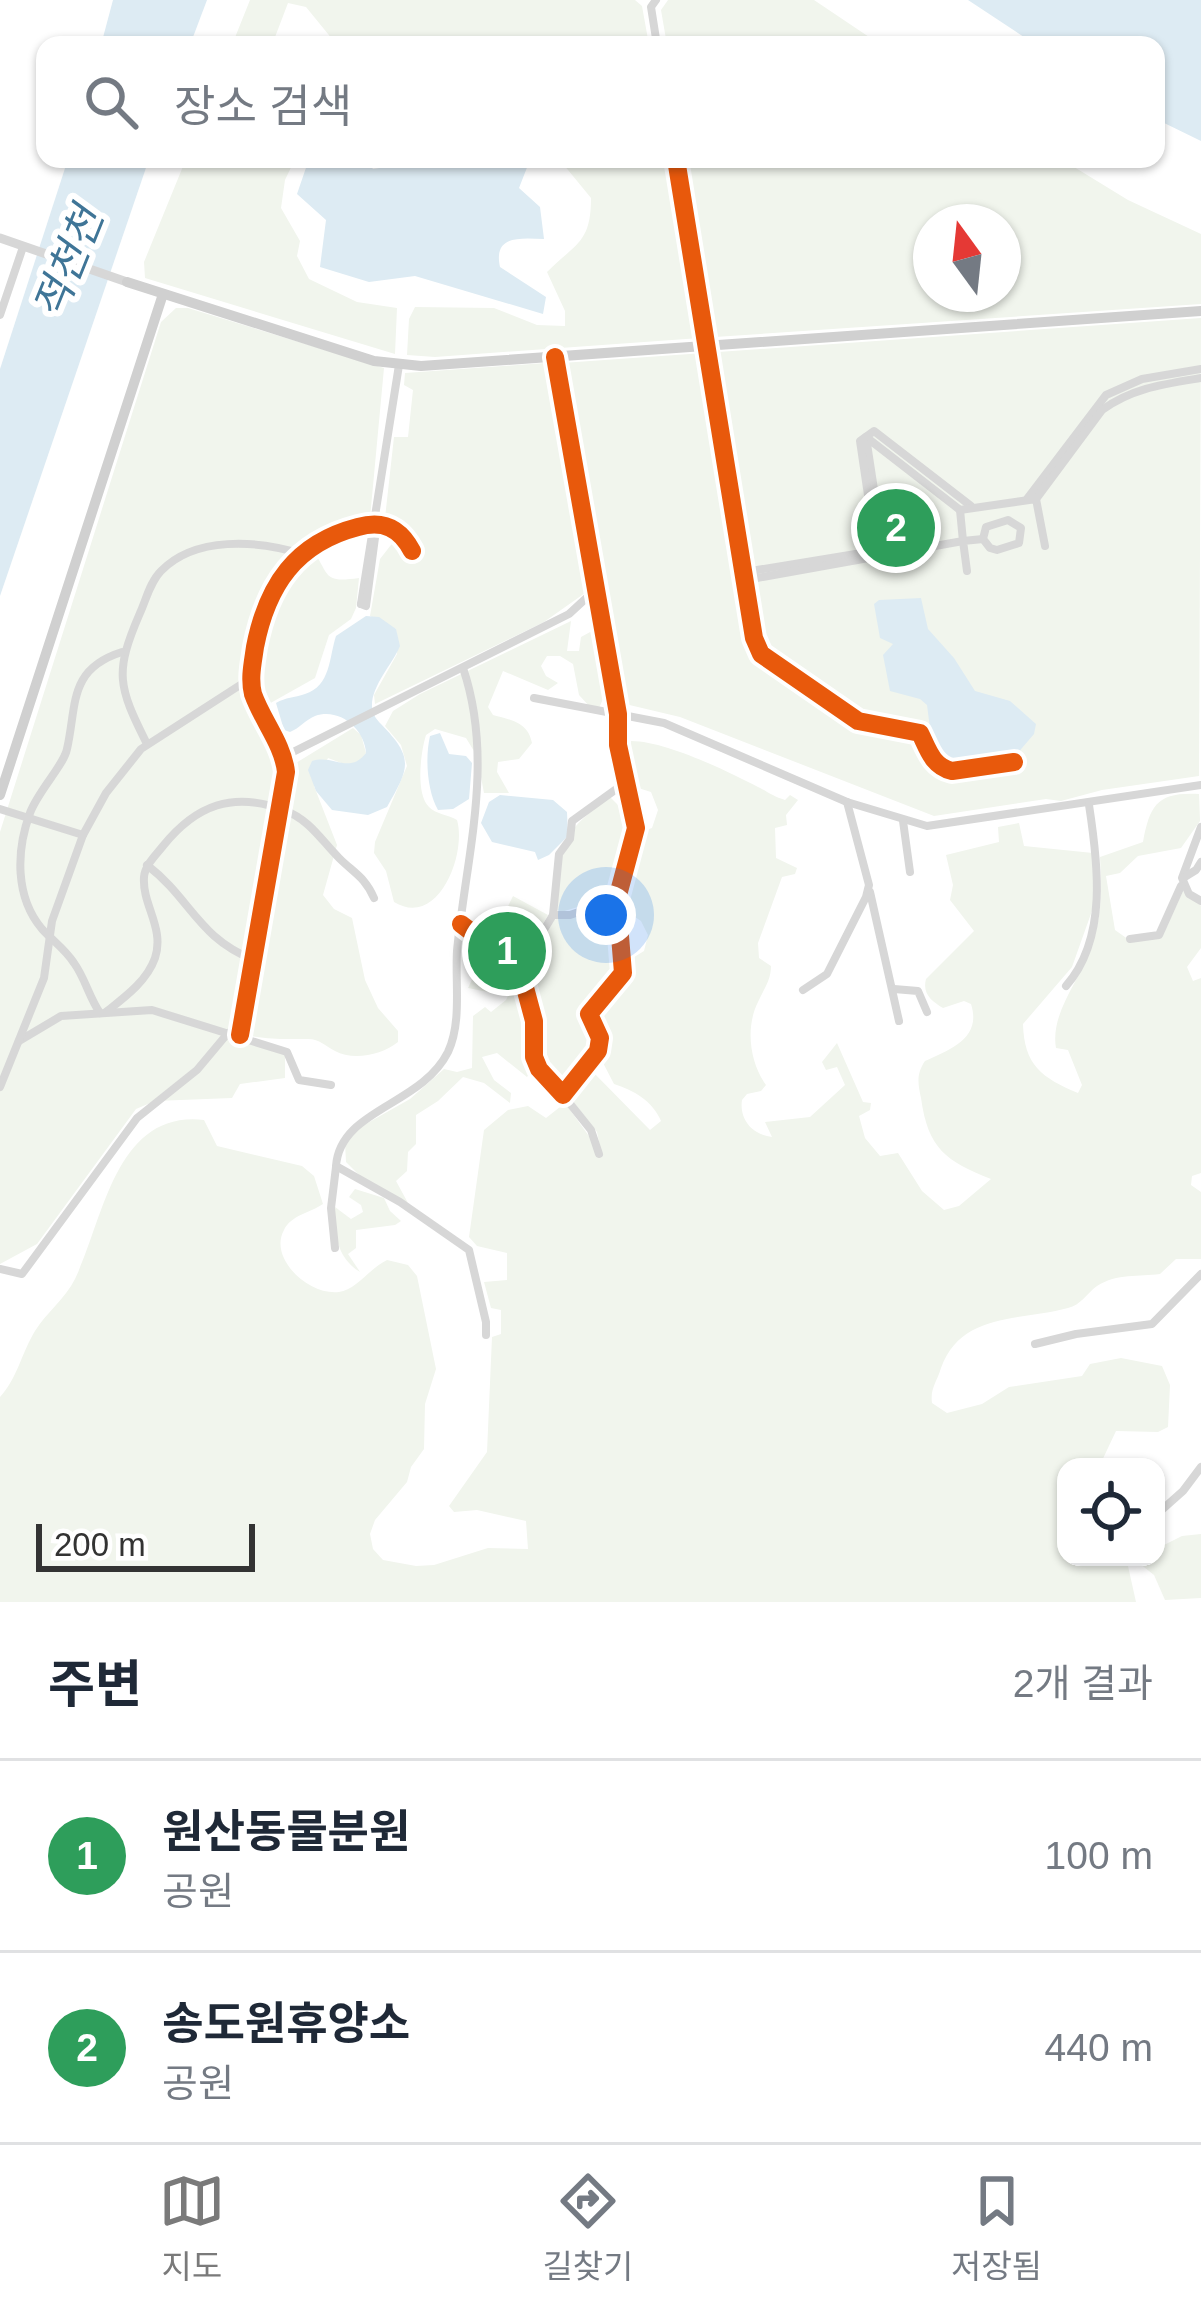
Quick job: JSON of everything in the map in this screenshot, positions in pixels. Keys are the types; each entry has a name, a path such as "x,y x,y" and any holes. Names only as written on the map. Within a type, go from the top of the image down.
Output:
{"main road":[{"path":"124,281 374,362 399,365 1201,311"},
{"path":"0,795 163,294"}],"street":[{"path":"656,0 651,7 656,36"},
{"path":"677,168 760,654 858,721 920,733 934,761 943,768 1014,762"},
{"path":"0,238 124,281"},
{"path":"0,315 25,247"},
{"path":"555,357 618,713 618,745 636,828 617,899 623,973 592,1007 590,1019 600,1038 598,1051 563,1096"},
{"path":"375,523 366,606 361,604 399,365"},
{"path":"866,436 960,509 1031,500 1114,401 1143,388 1201,374"},
{"path":"866,436 874,431 973,508"},
{"path":"866,436 880,553"},
{"path":"1031,500 1045,546"},
{"path":"998,504 1000,521"},
{"path":"960,509 968,571"},
{"path":"983,539 989,525 1000,521 1016,522 1023,532"},
{"path":"240,1035 286,772 254,697 251,678 270,595 280,576 323,539 375,523 398,531 412,551"},
{"path":"1023,532 1041,529"},
{"path":"983,539 990,548 1006,553 1019,543 1023,532"},
{"path":"746,576 983,539"},
{"path":"147,744 130,710 122,652 155,578 191,549 230,544 302,554"},
{"path":"283,757 569,614 596,589"},
{"path":"103,1012 78,968 28,908 20,876 28,818 43,784 64,758 75,695 84,676 122,652"},
{"path":"335,1248 331,1208 340,1142 413,1090 448,1051 455,1021 461,924 480,773 463,668"},
{"path":"0,1087 44,978 50,937 83,835 106,793 147,744 251,678"},
{"path":"534,698 664,723 847,802 903,821 951,825 1201,785"},
{"path":"520,969 553,915 559,854 570,839 572,820 626,782"},
{"path":"103,1012 133,990 156,955 155,915 144,875 147,866 172,835 206,807 227,802 280,808 303,818 341,860 366,878 374,898"},
{"path":"847,802 899,1021"},
{"path":"1066,986 1080,963 1098,903 1089,805"},
{"path":"0,809 83,835"},
{"path":"903,821 910,872"},
{"path":"1130,939 1159,935 1201,827"},
{"path":"1182,881 1201,862"},
{"path":"147,866 175,890 215,940 254,960"},
{"path":"1182,881 1201,901"},
{"path":"822,987 863,910 868,885"},
{"path":"553,915 570,915 617,899"},
{"path":"461,924 520,969 534,1021 536,1064 595,1136 599,1154"},
{"path":"803,990 827,974"},
{"path":"894,989 918,991 927,1012"},
{"path":"19,1041 61,1016 165,1012 287,1052 299,1080 332,1084"},
{"path":"0,1269 22,1274 136,1118 197,1070 228,1033"},
{"path":"336,1166 400,1202 469,1250 486,1335"},
{"path":"1035,1344 1152,1324 1201,1274"},
{"path":"1165,1507 1201,1467"}],"shaded area":[{"path":"250,0 635,0 642,6 647,36 330,36 306,7 288,3 275,36 236,36"},
{"path":"668,0 814,0 868,36 665,36 661,10"},
{"path":"182,168 291,168 281,208 300,241 297,256 309,279 357,302 397,308 395,354 145,278 144,262"},
{"path":"566,168 671,168 700,338 435,357 407,355 409,319 415,307 494,308 537,325 565,326 565,311 547,272 585,234 591,198"},
{"path":"687,168 1076,168 1128,200 1201,234 1201,304 715,337"},
{"path":"176,308 384,368 370,518 313,540 287,557 269,582 251,637 248,691 280,769 235,1039 285,1053 285,1078 240,1084 232,1098 155,1101 136,1109 37,1244 0,1264 0,832 161,322"},
{"path":"1201,318 1199,776 1061,801 1046,799 934,816 680,717 621,703 562,363"},
{"path":"545,363 554,369 588,568 585,593 544,622 375,704 374,695 397,654 396,629 370,616 380,559 394,541 394,530 385,518 394,437 408,437 413,390 404,385 405,373"},
{"path":"313,550 329,576 359,578 356,608 351,619 329,635 315,678 267,705 255,687 263,630 286,578"},
{"path":"571,621 567,651 579,651 581,637 592,631 607,690 599,708 590,707 579,695 573,664 560,656 547,656 541,666 558,683 548,690 503,671 488,707 493,715 523,726 532,743 519,759 498,762 497,772 509,793 484,793 477,756 466,738 435,729 426,735 422,792 432,809 457,820 458,851 436,897 410,908 394,902 386,871 374,853 407,766 401,745 385,726 393,711"},
{"path":"353,728 361,735 366,753 360,762 349,766 328,758 314,786 337,845 323,895 334,909 352,918 365,980 378,1008 398,1031 398,1042 391,1047 359,1056 342,1054 312,1039 251,1036 249,1026 291,766"},
{"path":"628,741 676,750 785,800 790,795 798,800 786,815 787,825 775,828 776,858 797,868 795,874 782,877 758,943 759,958 771,971 754,1012 751,1045 766,1085 742,1100 745,1120 772,1137 765,1122 810,1117 845,1085 837,1067 826,1070 822,1062 837,1043 863,1102 871,1103 870,1110 859,1116 865,1138 880,1156 898,1153 922,1191 944,1210 959,1206 991,1179 951,1159 934,1141 919,1088 925,1061 962,1041 972,1026 971,1004 964,1001 943,1008 925,989 926,979 974,931 950,900 953,885 946,855 999,842 998,827 1019,823 1024,846 1093,853 1093,908 1072,967 1023,1024 1027,1050 1037,1068 1078,1093 1082,1085 1068,1050 1056,1048 1055,1035 1097,928 1100,857 1143,842 1153,810 1165,798 1199,794 1200,821 1181,848 1138,856 1120,873 1106,876 1115,930 1132,942 1162,937 1183,891 1201,906 1201,948 1187,967 1193,981 1201,978 1201,1173 1192,1176 1191,1185 1201,1192 1201,1259 1176,1259 1160,1274 1105,1282 1068,1308 978,1328 950,1350 932,1393 932,1403 947,1413 982,1404 1009,1387 1082,1376 1090,1364 1121,1358 1162,1366 1170,1385 1168,1427 1158,1432 1116,1431 1103,1458 1057,1458 1057,1566 1128,1566 1136,1602 0,1602 0,1397 35,1331 75,1279 117,1173 150,1132 174,1122 204,1120 217,1146 302,1166 314,1176 323,1204 291,1221 281,1241 287,1263 305,1282 339,1292 387,1260 408,1265 417,1276 436,1369 425,1404 424,1449 407,1482 375,1520 370,1534 373,1549 383,1560 416,1566 488,1548 528,1549 526,1521 477,1510 454,1512 449,1506 487,1452 492,1337 501,1334 501,1310 491,1308 484,1282 507,1280 507,1253 477,1246 469,1237 484,1130 508,1110 528,1106 546,1118 565,1103 602,1157 597,1132 568,1095 592,1071 650,1130 661,1121 642,1097 614,1084 601,1059 605,1038 596,1016 615,995 631,959 644,951 648,935 641,921 629,913 625,890 643,831 652,828 658,810 651,792 635,787 623,747"},
{"path":"610,797 618,805 629,804 632,836 611,897 561,912 557,910 565,844 580,822"},
{"path":"513,896 548,915 503,995 468,988"},
{"path":"613,905 619,976 586,1014 597,1047 562,1089 539,1066 525,974 553,920"},
{"path":"517,977 530,1021 534,1068 527,1077 497,1053 482,1057 494,1080 511,1093 510,1103 484,1083 463,1077 416,1115 416,1144 408,1152 407,1171 396,1181 408,1203 364,1180 346,1162 345,1143 357,1129 410,1099 444,1069 472,1068 473,1016 485,1007 491,1012 506,1000"},
{"path":"355,1189 384,1198 401,1221 356,1230 356,1248 348,1254 360,1272 341,1251 335,1226 335,1207 351,1219 363,1212 349,1197"},
{"path":"1201,1534 1201,1598 1165,1600 1154,1575 1143,1566 1165,1566 1165,1544"}],"water":[{"path":"113,0 207,0 193,36 103,36"},
{"path":"968,0 1201,0 1201,141 1165,123 1165,36 1022,36"},
{"name":"적천천","path":"65,168 146,168 0,596 0,369"},
{"path":"306,168 527,168 519,188 540,207 544,239 505,244 500,267 546,297 543,314 415,276 369,282 320,267 326,220 297,194"},
{"path":"921,598 928,629 975,691 1010,701 1036,724 1034,734 1016,755 949,762 931,736 927,705 890,691 883,655 893,644 880,638 874,604"},
{"path":"366,616 379,617 396,629 400,646 378,683 372,707 405,763 387,807 368,815 332,810 316,791 308,770 312,761 353,763 360,759 366,753 365,744 356,729 342,718 324,714 290,732 284,730 276,703 320,685 336,636"},
{"path":"440,733 449,754 466,756 472,763 469,799 453,809 438,810 429,784 430,736"},
{"path":"500,795 553,800 567,812 568,836 538,860 535,852 492,842 481,823 489,802"}],"cycle path":[{"path":"677,168 754,638 761,654 858,721 920,733 945,769 1014,762"},
{"path":"461,924 520,969 534,1021 534,1057 563,1095 598,1051 600,1038 589,1014 623,973 617,899 636,828 618,745 618,714 555,357"},
{"path":"240,1035 286,772 252,688 255,647 267,604 301,556 336,534 383,525 396,531 412,551"}],"place":[{"name":"송도원휴양소","path":"896,528"},
{"name":"원산동물분원","path":"507,951"}]}
